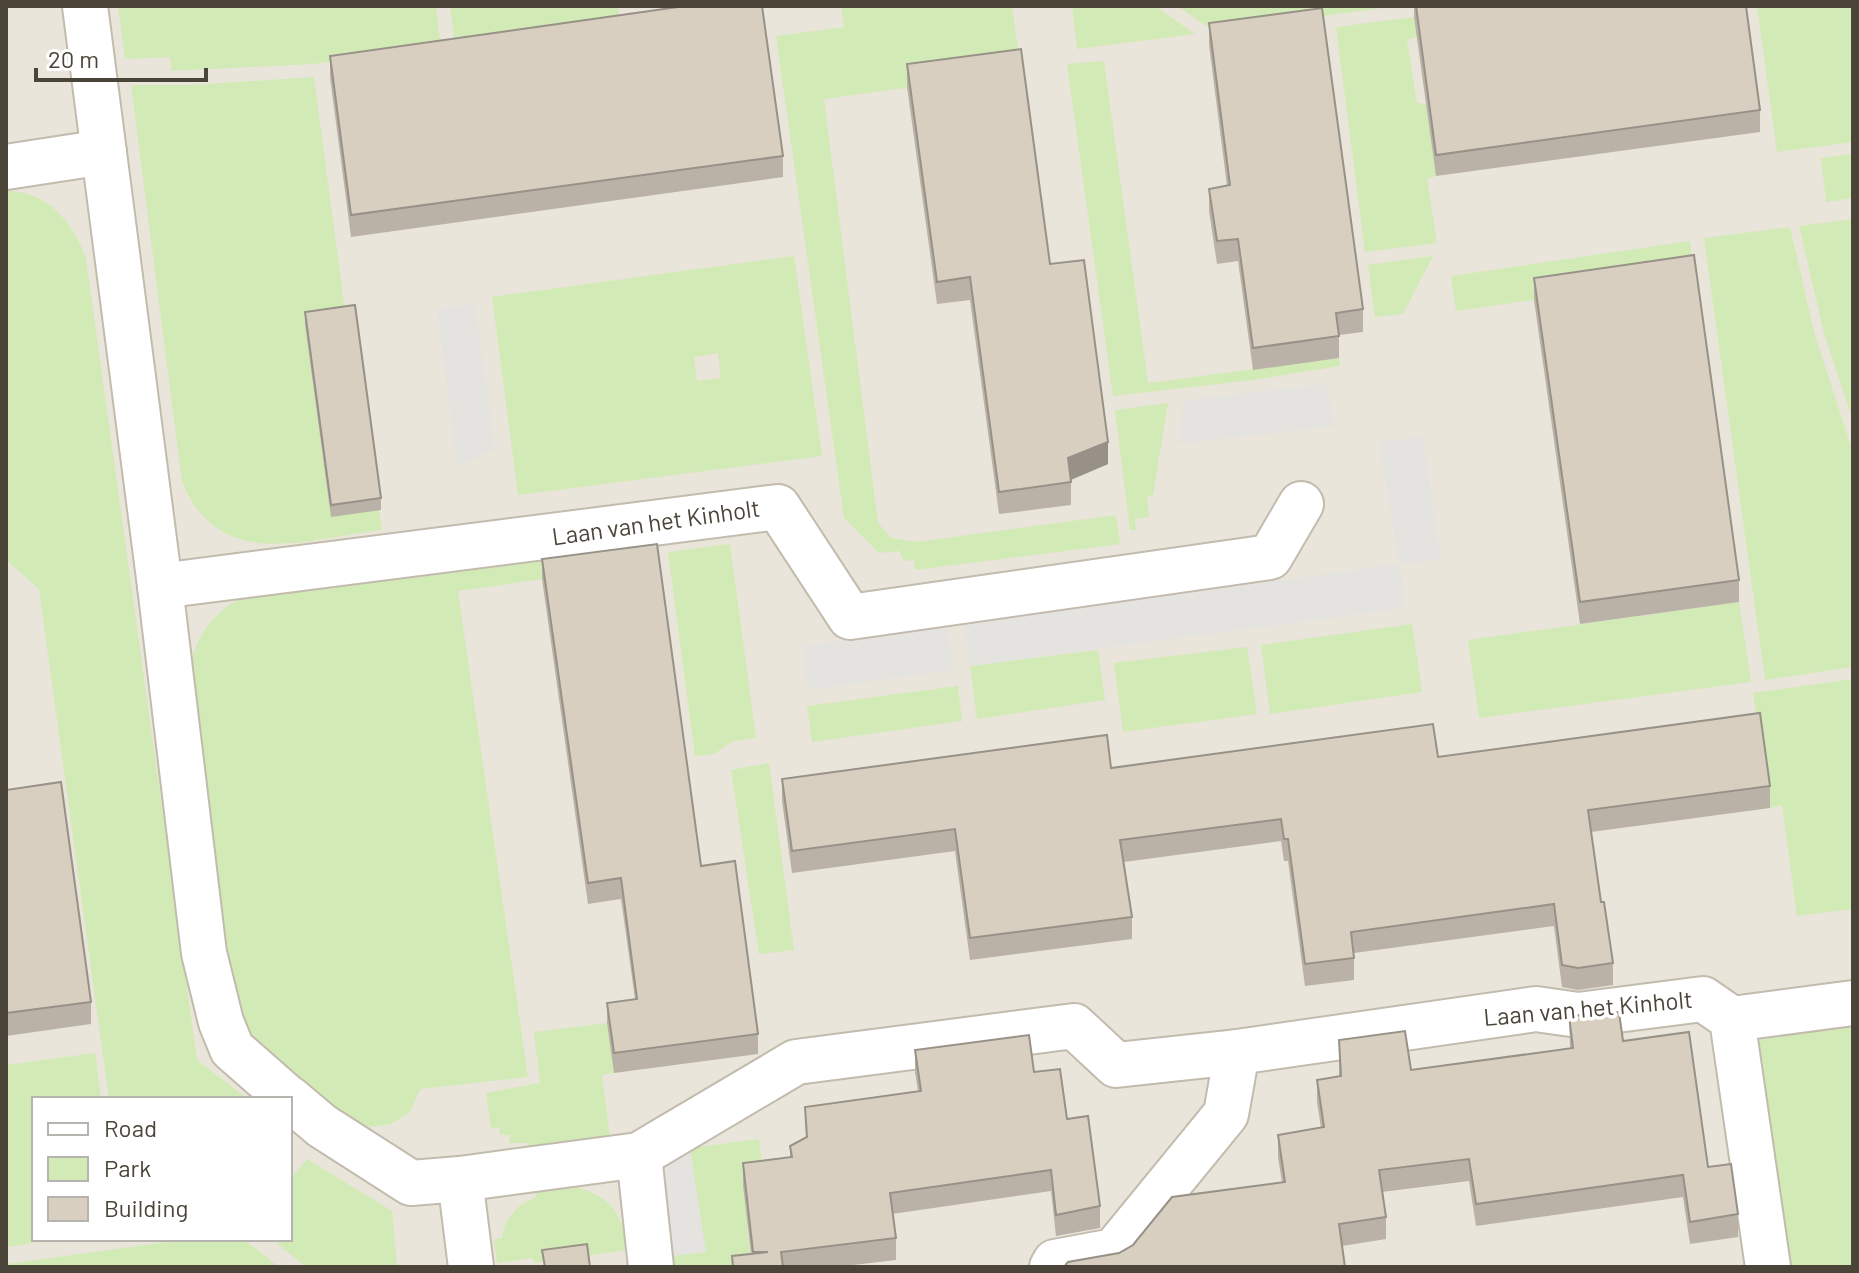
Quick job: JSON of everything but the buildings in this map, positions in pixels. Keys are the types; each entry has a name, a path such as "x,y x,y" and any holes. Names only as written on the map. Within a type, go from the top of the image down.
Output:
{"street":[{"name":"Laan van het Kinholt","path":"85,6 204,953 221,1022 232,1049 288,1097"},
{"path":"6,167 104,152"},
{"name":"Laan van het Kinholt","path":"160,586 778,507 850,617 1270,557 1301,504"},
{"name":"Laan van het Kinholt","path":"292,1101 322,1126 411,1183 639,1155 796,1062 1074,1026 1116,1065 1237,1052 1536,1009 1578,1015 1703,999 1732,1019"},
{"path":"1768,1267 1732,1019 1853,1003"},
{"path":"1052,1267 1055,1262 1114,1251 1226,1114 1237,1052"},
{"path":"639,1155 651,1267"},
{"path":"460,1179 471,1267"}],"shaded area":[{"path":"6,6 1853,6 1853,1267 6,1267"},
{"path":"475,304 495,449 457,467 437,309"},
{"path":"1327,384 1334,426 1178,444 1184,400"},
{"path":"1423,437 1441,559 1400,564 1405,608 970,666 964,624 1399,564 1379,441"},
{"path":"947,625 953,670 808,690 803,646"},
{"path":"690,1148 706,1252 671,1256 656,1154"}],"green space":[{"path":"118,6 436,6 441,48 313,64 171,71 170,57 125,59"},
{"path":"450,6 618,6 620,23 455,45"},
{"path":"1012,6 1021,72 824,99 878,523 891,538 916,542 1116,515 1120,544 915,570 914,560 904,561 899,551 879,553 844,518 776,36 844,27 841,7"},
{"path":"1072,6 1155,6 1195,34 1077,49"},
{"path":"1177,6 1397,6 1214,31"},
{"path":"1757,6 1853,6 1853,142 1777,152"},
{"path":"1414,17 1417,37 1407,40 1417,103 1426,104 1436,176 1427,179 1437,243 1365,252 1336,27"},
{"path":"1104,61 1148,383 1339,358 1340,366 1253,380 1113,396 1067,64"},
{"path":"314,77 346,318 305,324 331,516 379,510 382,530 267,544 242,540 218,529 198,511 182,482 131,85 191,85"},
{"path":"1853,154 1853,198 1826,202 1821,158"},
{"path":"6,191 21,192 47,203 74,233 86,259 197,1060 245,1097 109,1097 39,589 6,560"},
{"path":"1853,219 1853,421 1824,333 1799,226"},
{"path":"1790,227 1815,336 1853,452 1853,667 1765,680 1704,238"},
{"path":"1690,241 1694,277 1456,311 1451,276"},
{"path":"794,256 822,456 518,495 492,297","holes":["718,353 721,378 697,381 694,357"]},
{"path":"1433,256 1403,314 1375,317 1368,265"},
{"path":"1168,403 1153,495 1147,497 1149,517 1135,519 1136,530 1130,530 1115,410"},
{"path":"730,544 756,738 733,741 714,754 695,756 668,552"},
{"path":"549,550 614,569 458,591 528,1077 420,1089 410,1112 391,1124 372,1127 350,1120 262,1052 246,1030 234,994 190,671 197,644 219,613 254,592"},
{"path":"1739,602 1751,682 1479,718 1468,640"},
{"path":"1412,624 1422,692 1270,714 1261,645"},
{"path":"1247,647 1257,714 1123,732 1114,663"},
{"path":"1098,650 1105,700 977,719 970,666"},
{"path":"1853,679 1853,909 1797,916 1782,805 1770,808 1753,693"},
{"path":"958,686 962,721 812,742 807,706"},
{"path":"769,763 794,950 759,954 731,770"},
{"path":"1853,1021 1853,1267 1783,1267 1751,1035"},
{"path":"607,1023 614,1073 602,1075 610,1137 528,1148 528,1143 509,1143 510,1135 500,1135 499,1127 491,1128 486,1093 540,1083 534,1032"},
{"path":"95,1053 101,1097 32,1097 32,1241 47,1241 6,1247 6,1065"},
{"path":"759,1139 764,1182 747,1228 752,1267 667,1267 671,1256 705,1251 690,1148"},
{"path":"307,1159 392,1211 397,1267 306,1267 274,1241 292,1241 292,1178"},
{"path":"576,1187 598,1196 613,1209 622,1226 627,1250 534,1263 533,1258 497,1263 494,1239 502,1238 508,1219 523,1203 536,1197 535,1191"},
{"path":"175,1241 246,1241 279,1267 6,1267 6,1264"}]}
